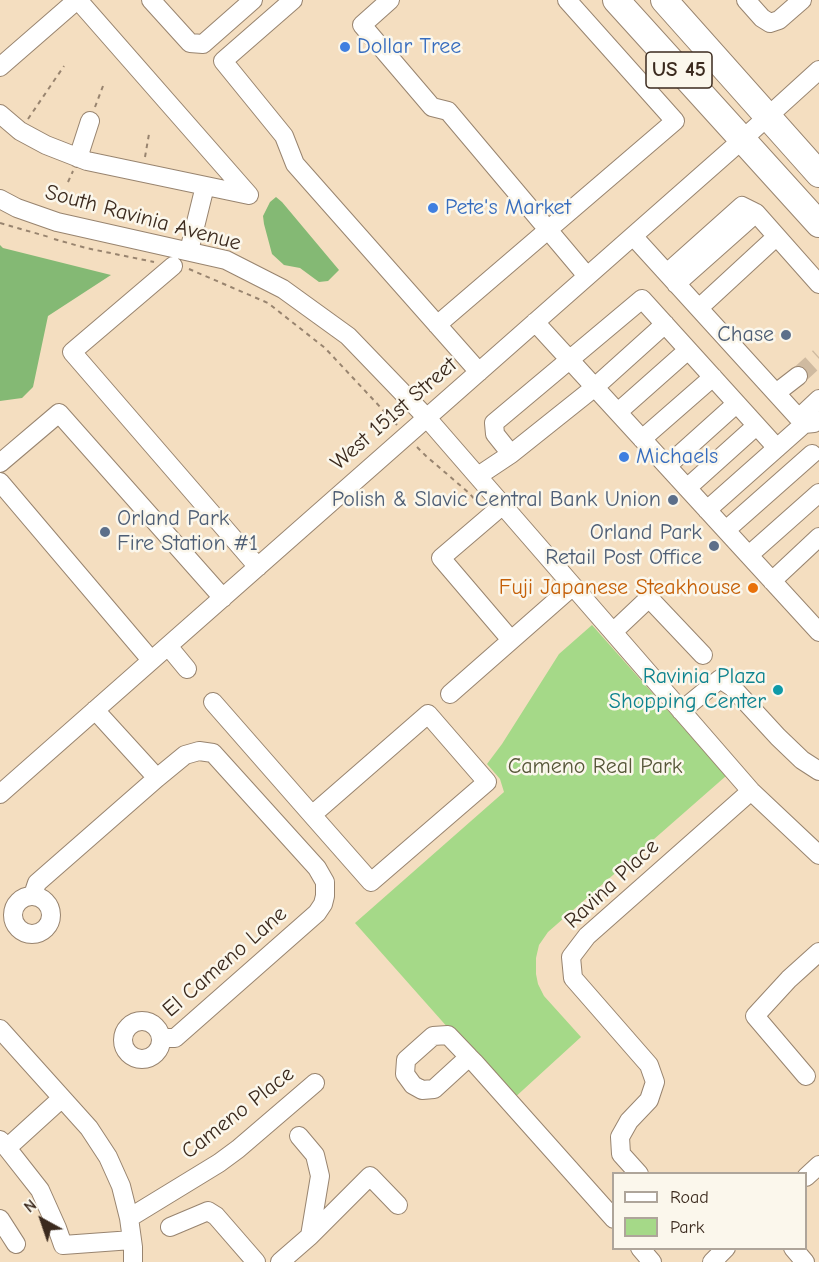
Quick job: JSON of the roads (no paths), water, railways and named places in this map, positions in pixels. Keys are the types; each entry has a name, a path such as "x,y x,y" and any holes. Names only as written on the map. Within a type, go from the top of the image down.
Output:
{"highway":[{"name":"US 45","path":"616,0 819,224"},
{"name":"US 45","path":"663,0 819,174"}],"street":[{"path":"0,67 77,0 249,195 87,161 46,146 20,131 0,114"},
{"path":"151,0 190,43 203,44 254,0"},
{"path":"293,0 223,61 284,136 295,164 478,372"},
{"path":"390,0 362,25 432,107 448,111 587,276"},
{"path":"437,325 675,121 567,0"},
{"path":"746,0 762,18 770,23 779,20 802,0"},
{"name":"West 151st Street","path":"0,794 819,70"},
{"path":"78,158 90,121"},
{"path":"189,251 205,186"},
{"name":"South Ravinia Avenue","path":"0,200 57,222 226,260 283,289 348,336 427,418 751,791 819,855"},
{"path":"671,278 741,206 756,213 819,284"},
{"path":"633,236 806,425"},
{"path":"699,308 776,237"},
{"path":"173,266 72,352 258,567"},
{"path":"511,454 495,434 494,423 642,298 777,448"},
{"path":"536,322 819,632"},
{"path":"478,476 511,454 595,387 665,324"},
{"path":"618,412 688,350"},
{"path":"776,393 798,376"},
{"path":"642,439 712,377"},
{"path":"726,530 816,458 803,414 819,399"},
{"path":"667,466 736,404"},
{"path":"0,463 59,413 222,598"},
{"path":"708,510 806,425"},
{"path":"687,488 756,426"},
{"path":"0,482 152,660"},
{"path":"749,555 819,493"},
{"path":"502,505 441,558 511,640"},
{"path":"772,581 819,537"},
{"path":"450,694 573,586"},
{"path":"613,632 649,598 702,654"},
{"path":"168,646 188,669"},
{"path":"681,711 720,679 732,687 802,760 819,771"},
{"path":"213,702 312,815 371,882 487,782 428,714 312,815"},
{"path":"33,895 38,883 157,778 95,710"},
{"name":"El Cameno Lane","path":"157,778 185,755 199,751 213,753 317,868 325,882 325,896 317,914 175,1038 162,1038"},
{"name":"Ravina Place","path":"638,1172 621,1154 620,1137 629,1121 649,1100 655,1082 649,1065 573,978 571,957 587,936 751,791"},
{"path":"806,1076 755,1016 789,979 819,952"},
{"path":"0,1029 89,1128 108,1157 121,1186 129,1218 133,1262"},
{"path":"469,1057 612,1217"},
{"name":"Cameno Place","path":"129,1218 219,1163 315,1083"},
{"path":"62,1098 3,1144 40,1190 57,1228 61,1254 132,1240"},
{"path":"299,1136 315,1155 320,1176 310,1236"},
{"path":"807,1176 819,1165"},
{"path":"280,1262 310,1236 370,1176 398,1205"},
{"path":"170,1227 208,1211 216,1216 256,1262"},
{"path":"0,1219 16,1244"},
{"path":"642,1250 652,1262"},
{"path":"795,1250 805,1262"}],"tunnel":[{"path":"798,376 819,357"}],"place":[{"name":"Dollar Tree","path":"345,47"},
{"name":"Pete's Market","path":"433,208"},
{"name":"Chase","path":"786,335"},
{"name":"Michaels","path":"624,457"},
{"name":"Polish & Slavic Central Bank Union","path":"673,500"},
{"name":"Orland Park Fire Station #1","path":"105,532"},
{"name":"Orland Park Retail Post Office","path":"714,546"},
{"name":"Fuji Japanese Steakhouse","path":"753,588"},
{"name":"Ravinia Plaza Shopping Center","path":"778,690"}],"park label":[{"name":"Cameno Real Park","path":"595,767"}]}
